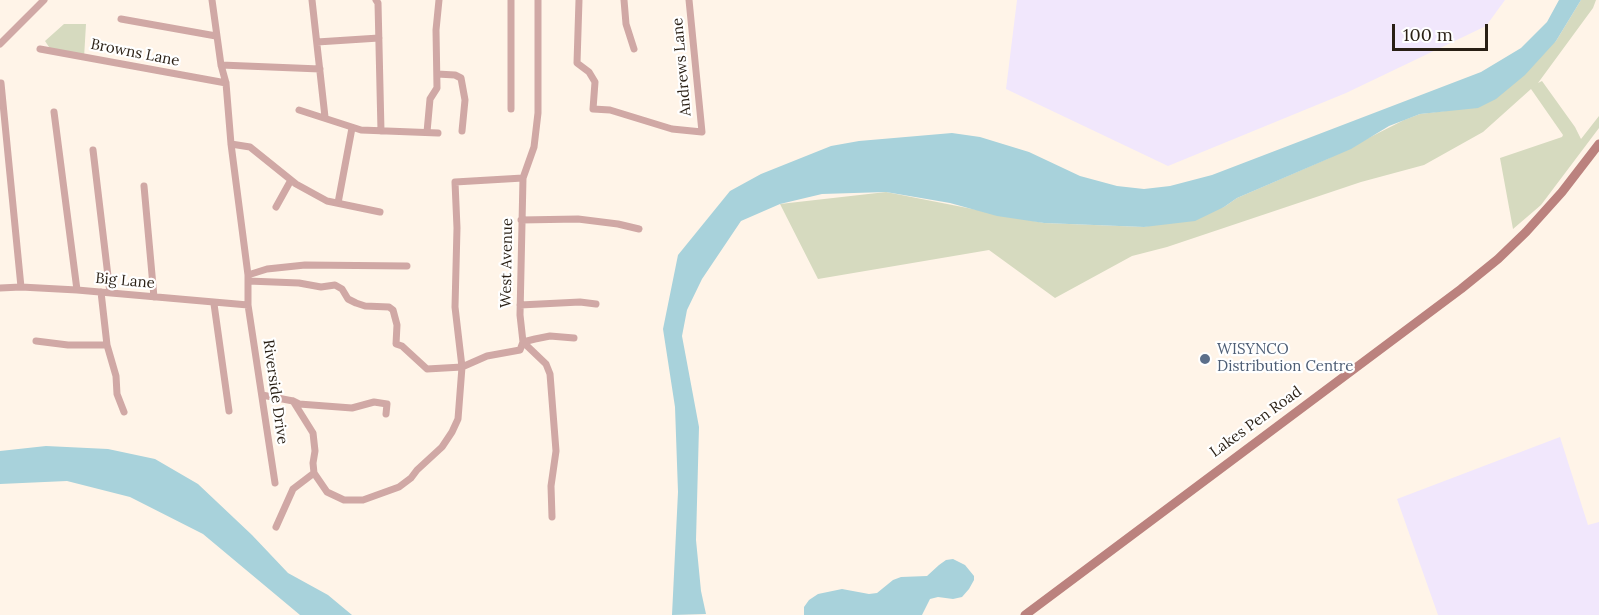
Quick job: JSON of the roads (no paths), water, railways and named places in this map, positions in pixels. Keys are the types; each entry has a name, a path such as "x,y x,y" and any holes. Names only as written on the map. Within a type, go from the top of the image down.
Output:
{"street":[{"path":"0,44 44,0"},
{"name":"Riverside Drive","path":"212,0 216,36 226,83 231,144 248,278 248,305 275,483"},
{"path":"312,0 325,117"},
{"path":"376,0 381,131"},
{"path":"427,132 430,99 437,88 439,0"},
{"path":"511,0 511,109"},
{"name":"West Avenue","path":"523,342 520,305 521,220 523,178 534,147 538,113 538,0"},
{"name":"Andrews Lane","path":"579,0 578,63 590,72 595,82 593,109 610,110 672,129 702,132 689,0"},
{"path":"624,0 626,24 634,49"},
{"path":"121,20 216,36"},
{"path":"317,42 379,38"},
{"name":"Browns Lane","path":"40,49 226,83"},
{"path":"221,65 320,69"},
{"path":"436,74 455,75 462,78 465,100 462,131"},
{"path":"2,83 21,287"},
{"path":"299,110 352,128 438,133"},
{"path":"54,112 77,290"},
{"path":"338,203 352,128"},
{"path":"231,144 250,147 291,180 327,201 380,212"},
{"name":"Lakes Pen Road","path":"1024,615 1422,320 1489,267 1563,192 1599,144"},
{"path":"93,150 110,293"},
{"path":"293,401 313,433 314,473 327,492 344,500 363,500 399,487 411,478 442,447 458,419 462,367 455,307 457,228 455,182 523,178"},
{"path":"276,207 291,180"},
{"path":"144,186 154,297"},
{"path":"521,220 578,219 639,229"},
{"path":"248,278 267,269 305,265 407,266"},
{"path":"248,278 308,286 335,285 342,289 348,299 356,303 365,306 380,305 393,310 397,325 396,344 402,346 427,369 462,367 487,356 520,350 523,342"},
{"name":"Big Lane","path":"0,288 77,290 214,304 248,305"},
{"path":"101,292 107,345 116,376 117,394 124,412"},
{"path":"520,305 580,302 596,304"},
{"path":"214,304 229,411"},
{"path":"523,342 550,336 574,338"},
{"path":"36,341 68,345 107,345"},
{"path":"523,342 546,364 549,374 555,451 551,486 552,517"},
{"path":"262,395 299,404 351,408 374,402 387,404 386,414"},
{"path":"276,527 293,489 314,473"}],"water":[{"path":"1559,0 1581,0 1556,41 1525,75 1496,99 1478,108 1420,114 1389,126 1351,149 1237,198 1195,221 1144,227 1044,223 997,216 950,203 886,192 822,194 780,204 741,221 702,279 687,310 682,336 699,427 696,540 701,591 706,614 672,615 678,492 675,407 663,329 678,255 730,191 761,174 831,146 859,141 952,133 980,137 1029,152 1080,176 1117,186 1144,189 1170,186 1212,175 1481,72 1521,48 1547,22"},
{"path":"46,446 108,449 155,459 198,484 288,573 328,595 352,615 300,615 203,534 130,497 67,481 0,484 0,451"},
{"path":"953,559 965,565 974,576 974,580 962,597 930,599 922,615 804,615 804,607 818,594 842,589 869,594 877,593 893,580 901,577 927,576 946,560"}],"place":[{"name":"WISYNCO Distribution Centre","path":"1205,359"}]}
